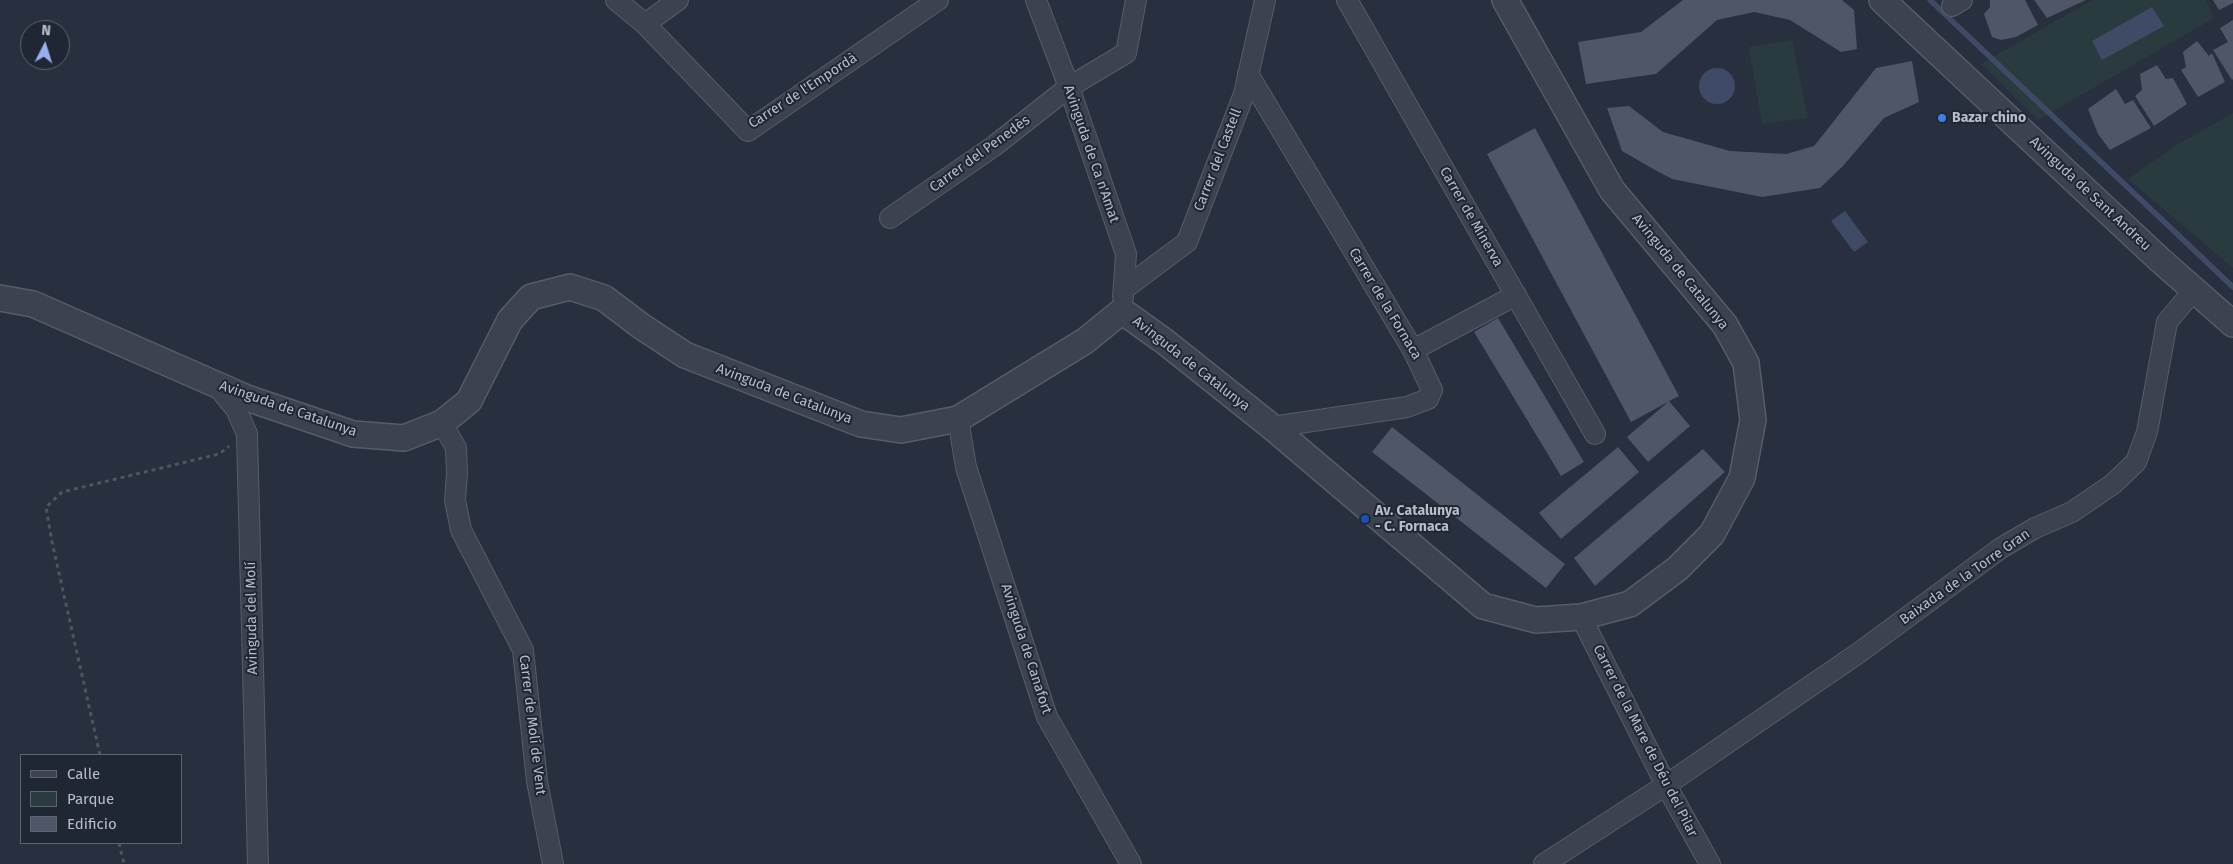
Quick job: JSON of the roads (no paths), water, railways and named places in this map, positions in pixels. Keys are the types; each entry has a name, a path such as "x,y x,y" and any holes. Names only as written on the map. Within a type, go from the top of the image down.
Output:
{"street":[{"name":"Carrer de l'Empordà","path":"616,0 645,24 748,131 938,0"},
{"path":"645,24 678,0"},
{"name":"Avinguda de Ca n'Amat","path":"1036,0 1069,86 1126,254 1123,300"},
{"name":"Carrer del Penedès","path":"890,218 994,146 1069,86 1126,53 1136,0"},
{"name":"Carrer del Castell","path":"1123,300 1187,242 1244,94 1265,0"},
{"name":"Carrer de Minerva","path":"1347,0 1595,434"},
{"name":"Avinguda de Catalunya","path":"0,298 33,304 247,398 353,434 404,438 442,423 469,401 510,320 531,297 570,287 604,298 641,326 685,355 861,424 901,430 958,420 1084,341 1123,300 1483,606 1536,620 1581,617 1630,604 1677,569 1712,534 1742,478 1753,420 1752,411 1746,363 1725,325 1612,190 1505,0"},
{"name":"Avinguda de Sant Andreu","path":"1882,0 2233,324"},
{"name":"Carrer de la Fornaca","path":"1248,74 1413,350 1432,390 1428,399 1406,407 1272,427"},
{"name":"Baixada de la Torre Gran","path":"1544,864 1666,785 1860,652 2001,548 2035,528 2072,512 2113,484 2136,462 2147,432 2167,322 2194,290"},
{"path":"1413,350 1516,295"},
{"name":"Avinguda del Molí","path":"214,383 227,396 247,434 258,864"},
{"name":"Avinguda de Canafort","path":"958,420 966,467 1047,717 1131,864"},
{"name":"Carrer de Molí de Vent","path":"442,423 456,448 458,473 455,500 461,530 523,650 537,781 553,864"},
{"name":"Carrer de la Mare de Déu del Pilar","path":"1581,617 1666,785 1710,864"}],"water":[{"path":"2152,7 2164,26 2102,60 2092,41"},
{"path":"1717,68 1724,69 1730,73 1734,79 1734,93 1730,99 1724,103 1717,104 1710,103 1704,99 1700,93 1699,86 1700,79 1704,73 1710,69"},
{"path":"1845,211 1868,242 1854,252 1831,221"}],"waterway":[{"path":"1930,0 2233,287"}],"place":[{"name":"Bazar chino","path":"1942,118"},
{"name":"Av. Catalunya - C. Fornaca","path":"1365,519"}]}
